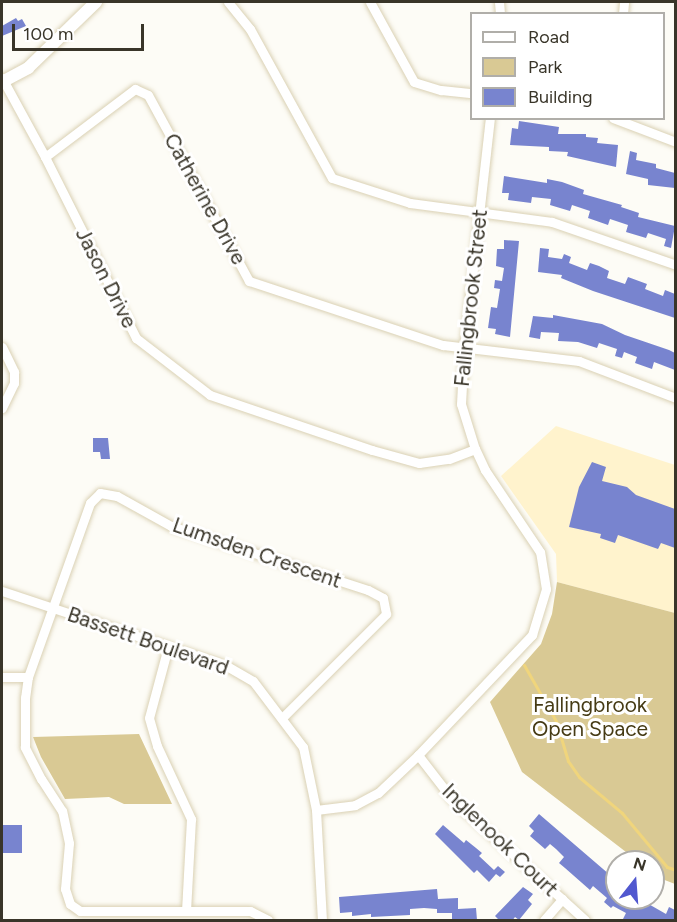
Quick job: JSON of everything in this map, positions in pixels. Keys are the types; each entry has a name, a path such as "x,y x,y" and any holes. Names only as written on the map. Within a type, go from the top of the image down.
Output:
{"street":[{"path":"2,80 28,68 96,2"},
{"path":"228,2 250,29 332,178 410,202 552,222 675,265"},
{"path":"370,2 414,82 441,90 470,93"},
{"name":"Jason Drive","path":"2,80 45,157 136,339 210,395 372,450 419,463 449,459 475,449"},
{"name":"Catherine Drive","path":"45,157 135,89 148,94 249,281 443,345 464,349"},
{"name":"Fallingbrook Street","path":"316,810 355,805 378,793 418,755 532,635 546,589 540,552 485,470 475,449 461,404 464,349 490,120"},
{"path":"618,120 675,142"},
{"path":"2,347 14,372 14,383 2,408"},
{"path":"464,349 579,361 675,398"},
{"name":"Lumsden Crescent","path":"52,608 90,503 100,493 117,496 171,526 368,590 383,598 386,614 283,717"},
{"name":"Bassett Boulevard","path":"2,591 225,665 253,681 283,717 303,747 316,810 322,921"},
{"path":"52,608 28,677 25,747 40,779 62,811 69,843 65,890 70,904 80,911 250,911 268,921"},
{"path":"168,647 149,718 157,746 191,819 186,911"},
{"path":"2,677 28,677"},
{"name":"Inglenook Court","path":"418,755 452,798 585,921"},
{"path":"544,921 562,899"}],"shaded area":[{"path":"556,426 675,465 675,613 557,582 556,554 501,476"}],"green space":[{"name":"Fallingbrook Open Space","path":"557,582 675,613 675,884 665,880 665,850 623,850 522,772 490,702 541,644 552,614"},
{"path":"139,734 172,804 124,804 109,797 65,799 41,757 33,737"}],"building":[{"path":"16,18 18,21 22,19 26,26 2,36 2,26"},
{"path":"519,121 559,127 558,134 586,134 586,137 598,138 597,143 618,145 616,167 567,156 568,152 549,151 549,147 510,145 512,128 518,129"},
{"path":"630,151 637,153 636,160 656,164 656,168 675,173 675,188 648,185 648,179 626,174"},
{"path":"504,176 547,183 547,179 562,182 584,190 583,194 622,205 621,207 639,213 638,217 675,226 671,248 664,246 666,239 648,233 646,238 626,232 628,225 610,219 608,225 588,218 590,211 572,205 570,211 550,205 551,199 532,197 531,203 508,200 509,193 502,193"},
{"path":"504,240 519,241 510,337 495,334 496,329 488,328 491,307 497,308 500,289 494,288 495,280 502,281 504,268 496,266 497,249 504,249"},
{"path":"540,248 549,249 548,257 562,259 564,254 571,257 569,263 587,270 590,263 599,266 609,271 607,278 625,284 628,277 647,284 645,289 663,296 665,290 675,294 675,318 593,291 561,278 562,275 538,272"},
{"path":"553,315 602,324 625,335 669,350 675,353 675,370 654,362 652,369 635,363 637,357 624,352 622,358 615,356 617,349 599,343 597,348 578,342 558,341 559,333 541,332 540,339 529,337 533,316 553,318"},
{"path":"93,438 108,438 110,459 101,459 100,452 93,452"},
{"path":"592,462 606,467 602,481 627,487 636,495 675,509 675,548 661,543 658,549 618,535 615,543 600,538 601,534 569,527 579,487"},
{"path":"539,814 605,871 605,896 593,886 590,890 559,863 564,857 550,844 545,849 530,836 534,831 529,826"},
{"path":"2,825 22,825 22,853 2,853"},
{"path":"443,825 464,843 466,840 482,853 479,856 494,870 498,866 505,872 500,877 496,874 489,882 477,870 474,873 435,834"},
{"path":"523,887 533,894 528,900 532,904 519,920 515,917 512,921 500,921 495,916"},
{"path":"437,889 438,899 458,898 458,909 476,908 477,920 452,919 452,913 437,913 437,909 424,908 410,909 410,915 371,917 371,914 352,916 352,912 340,913 339,897"},
{"path":"669,907 675,910 675,921 622,921 626,913 620,910 659,910 666,914"}],"waterway":[{"path":"524,665 556,721 568,761 579,777 622,813 667,867 676,870"}]}
